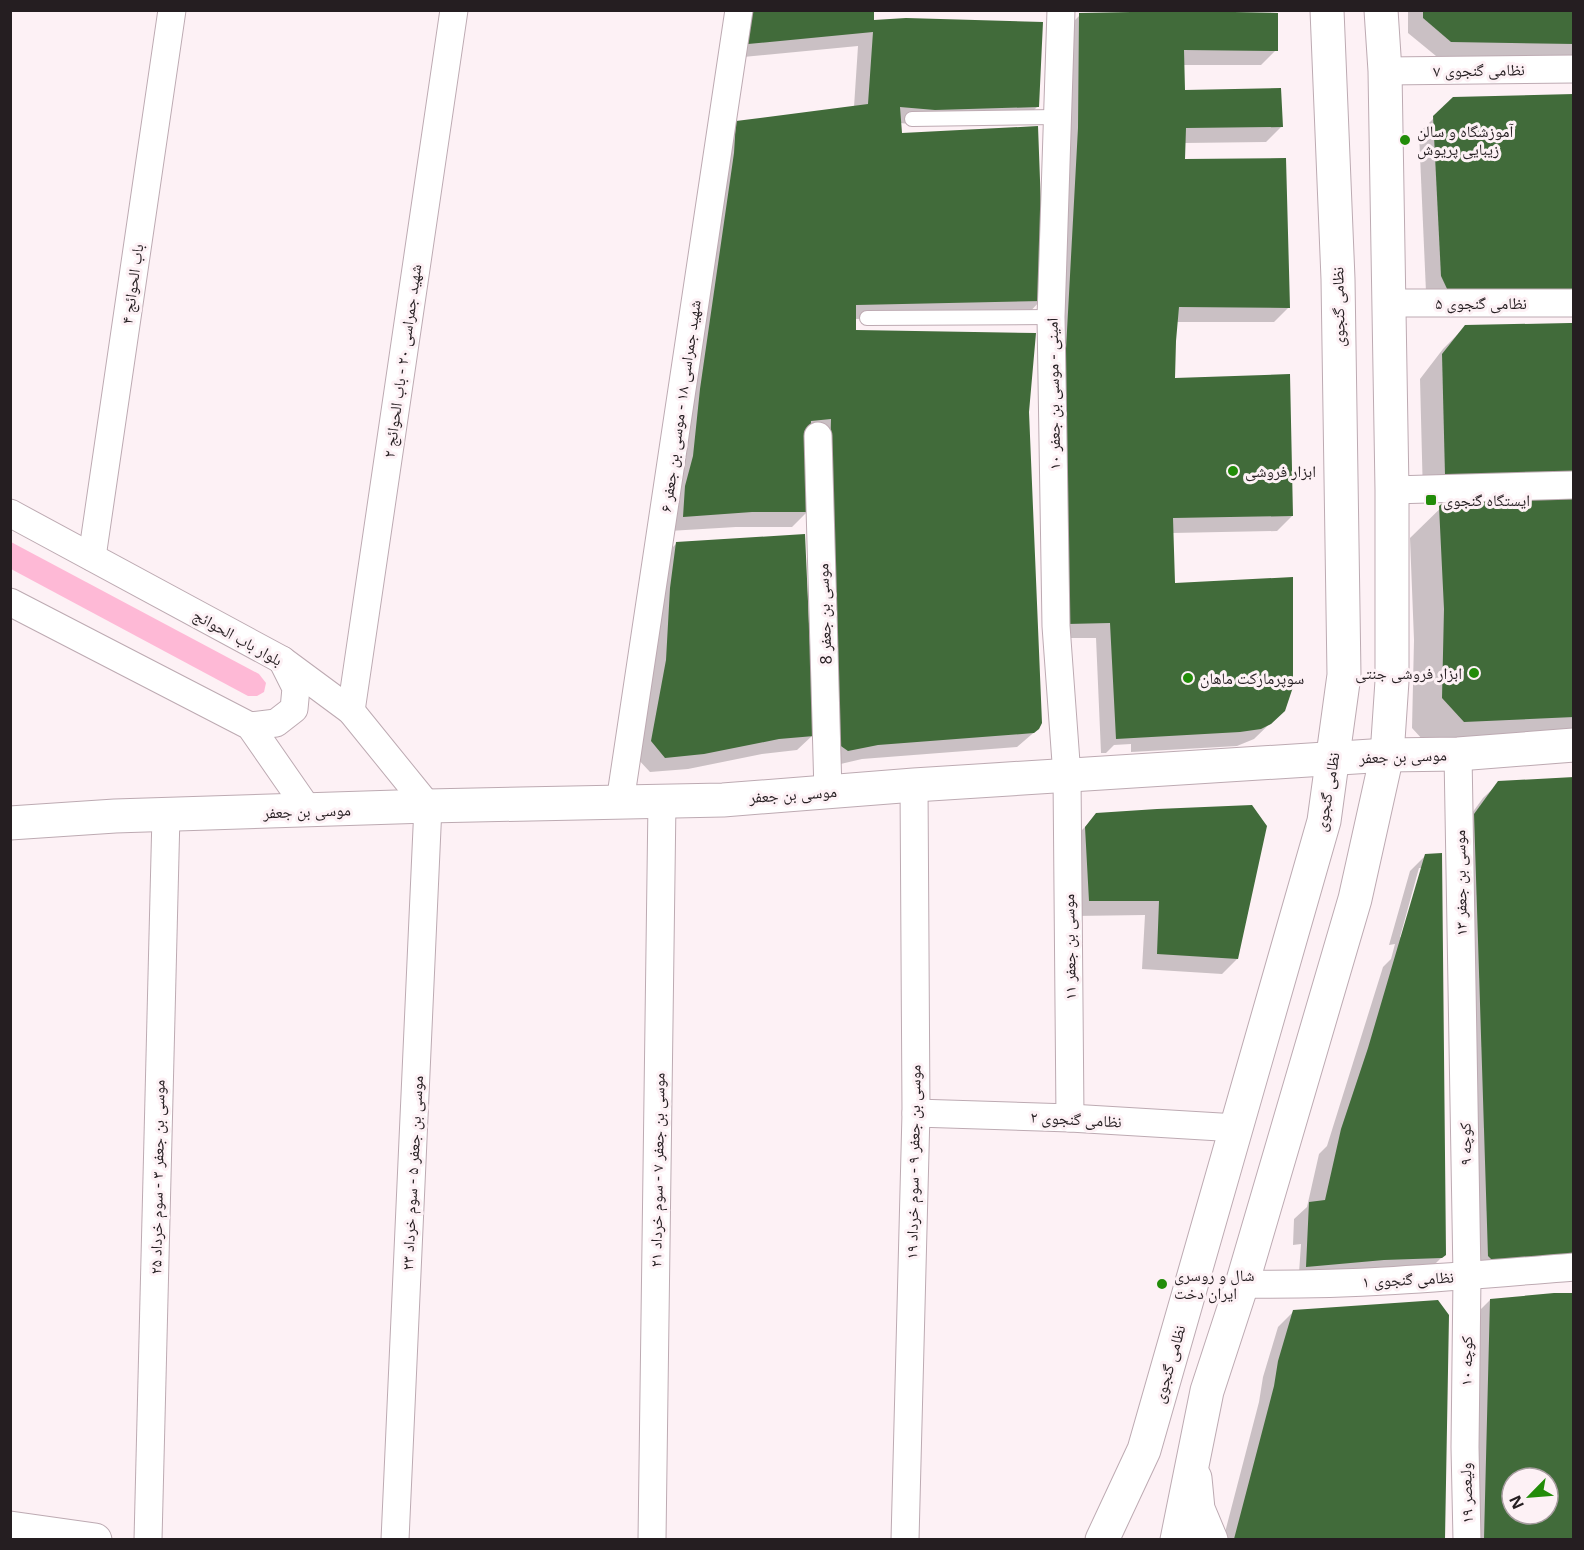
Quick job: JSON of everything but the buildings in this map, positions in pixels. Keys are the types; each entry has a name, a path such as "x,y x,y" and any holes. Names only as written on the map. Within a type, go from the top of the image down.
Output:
{"street":[{"name":"باب الحوائج ۴","path":"92,557 172,10"},
{"name":"شهید جمراسی ۲۰ - باب الحوائج ۲","path":"351,711 454,10"},
{"name":"شهید جمراسی ۱۸ - موسی بن جعفر ۶","path":"620,802 739,10"},
{"name":"امینی - موسی بن جعفر ۱۰","path":"1061,10 1051,317 1056,626 1067,776"},
{"name":"نظامی گنجوی","path":"1106,1536 1143,1450 1324,821 1334,759 1344,675 1338,279 1327,10"},
{"path":"1177,1539 1207,1391 1242,1284 1355,899 1387,755 1392,681 1392,490 1385,71 1381,10"},
{"name":"نظامی گنجوی ۷","path":"1385,71 1574,69"},
{"name":"نظامی گنجوی ۵","path":"1389,303 1574,303"},
{"name":"موسی بن جعفر 8","path":"818,436 828,792"},
{"path":"1392,490 1574,485"},
{"name":"بلوار باب الحوائج","path":"10,513 282,660 351,711 428,806"},
{"path":"10,602 250,726 309,811"},
{"path":"250,726 276,723 294,709 296,688 282,660"},
{"name":"موسی بن جعفر","path":"10,823 428,806 723,800 914,785 1387,755 1458,754 1574,745"},
{"name":"موسی بن جعفر ۱۳","path":"1458,754 1463,1011"},
{"name":"موسی بن جعفر ۱۱","path":"1067,776 1070,1118"},
{"name":"موسی بن جعفر ۹ - سوم خرداد ۱۹","path":"905,1539 915,1113 914,785"},
{"name":"موسی بن جعفر ۷ - سوم خرداد ۲۱","path":"652,1539 662,801"},
{"name":"موسی بن جعفر ۵ - سوم خرداد ۲۳","path":"395,1539 428,806"},
{"name":"موسی بن جعفر ۳ - سوم خرداد ۲۵","path":"148,1539 166,815"},
{"name":"کوچه ۹","path":"1463,1011 1467,1276"},
{"name":"نظامی گنجوی ۲","path":"915,1113 1070,1118 1237,1128"},
{"name":"نظامی گنجوی ۱","path":"1242,1284 1299,1285 1467,1276 1574,1267"},
{"name":"کوچه ۱۰","path":"1465,1447 1467,1276"},
{"name":"ولیعصر ۱۹","path":"1465,1447 1467,1539"},
{"path":"1193,1455 1198,1509 1211,1539"},
{"path":"10,1528 95,1539"}],"lane":[{"path":"912,119 1057,117"},
{"path":"867,318 1051,317"}],"shaded area":[{"path":"11,542 259,674 266,683 264,692 257,696 248,696 11,569"}],"place":[{"name":"آموزشگاه و سالن زیبایی پریوش","path":"1405,140"},
{"name":"ابزار فروشی","path":"1233,471"},
{"name":"ایستگاه گنجوی","path":"1431,500"},
{"name":"ابزار فروشی جنتی","path":"1474,673"},
{"name":"سوپرمارکت ماهان","path":"1188,678"},
{"name":"شال و روسری ایران دخت","path":"1162,1284"}]}
